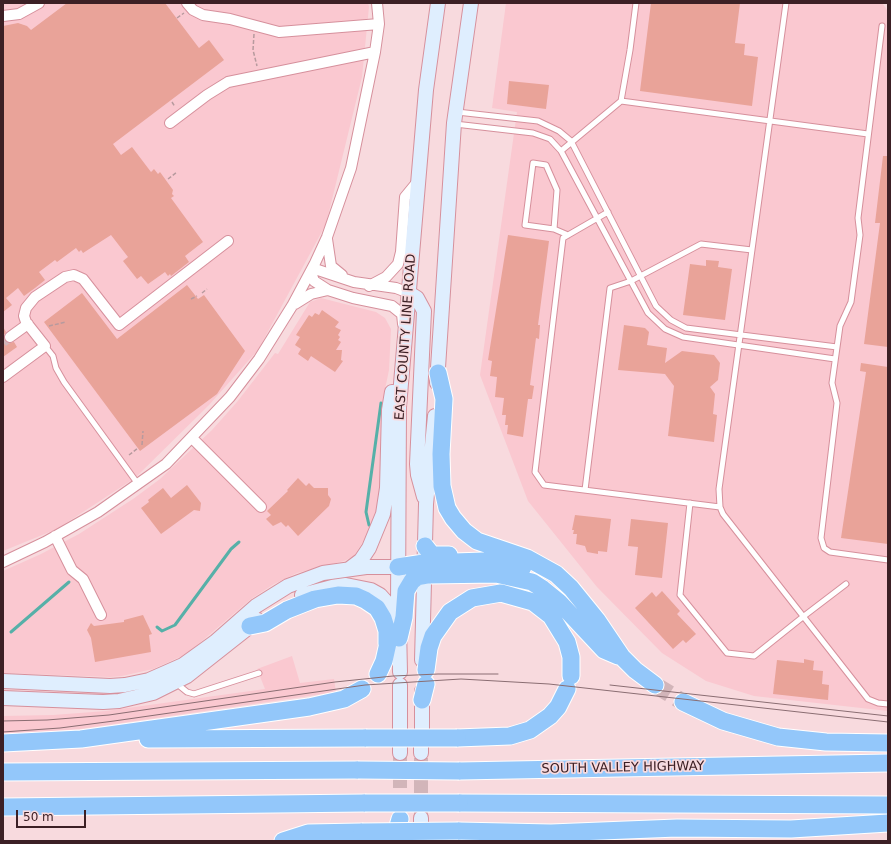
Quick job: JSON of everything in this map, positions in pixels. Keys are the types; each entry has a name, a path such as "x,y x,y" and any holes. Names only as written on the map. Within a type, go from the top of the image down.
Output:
{"highway":[{"path":"438,373 444,399 441,454 442,486 446,504 453,518 464,531 477,541 527,558 556,574 571,588 597,620 622,658"},
{"path":"425,546 429,552 434,555 493,554 512,557 533,567 561,587 574,601 585,618"},
{"path":"378,674 404,617 407,589 414,579 424,569 484,561 501,562 518,566 541,576 585,618 622,658 655,685"},
{"path":"398,567 496,574 532,582 555,598 604,650 622,658"},
{"path":"3,743 81,739 457,738 510,736 530,730 542,723 554,712 569,683 571,657 564,635 551,616 533,602 501,593 472,598 450,612 433,636 429,648 424,682"},
{"path":"250,626 265,623 287,610 315,599 338,595 356,596 377,608 393,641"},
{"path":"393,641 396,609"},
{"path":"81,739 331,703 344,700 362,689"},
{"path":"683,702 723,721 778,737 826,742 888,743"},
{"name":"SOUTH VALLEY HIGHWAY","path":"3,772 358,770 459,771 888,763"},
{"path":"3,807 365,803 888,805"},
{"path":"283,841 308,833 458,831 551,833 677,828 791,829 888,823"},
{"path":"724,841 791,829"}],"main road":[{"name":"EAST COUNTY LINE ROAD","path":"396,609 398,567 399,407 426,90 438,3"},
{"path":"422,744 426,504 438,373 455,118 471,3"},
{"path":"409,293 420,302 424,314 417,464 418,475 426,504"},
{"path":"349,570 361,560 383,514 387,488 390,397 402,372"},
{"path":"3,681 110,686 125,685 149,680 166,674 183,665 215,642 256,606 288,586 323,573 380,566 398,567"},
{"path":"3,698 103,702 136,698 175,683 201,666 270,611 295,598 315,591 346,585 363,587 377,592 389,605 396,609"},
{"path":"393,641 400,678 400,744"}],"street":[{"path":"3,16 19,14 38,3"},
{"path":"186,3 193,10 203,16 230,19 279,32 378,24"},
{"path":"3,562 55,536 98,512 166,464 230,397 259,359 311,272 327,237 351,168 375,52 378,24 377,3"},
{"path":"170,123 228,82 375,52"},
{"path":"370,286 386,277 398,264 401,252 405,197 418,180"},
{"path":"327,237 331,266 336,272 354,282"},
{"path":"3,377 45,346 28,324 24,316 30,302 65,276 70,275 83,279 119,325 228,241"},
{"path":"311,272 318,270 354,282 370,286 396,288 409,293"},
{"path":"311,272 314,281 328,290 353,298 387,304 396,308 402,314 404,342"},
{"path":"292,306 307,296 328,290"},
{"path":"10,337 28,324"},
{"path":"192,438 261,507"},
{"path":"55,536 72,570 83,579 101,615"}],"lane":[{"path":"561,151 571,141 621,101 636,3"},
{"path":"786,3 719,489 720,507 723,514 868,699 878,703 888,704"},
{"path":"882,26 858,223 860,234 851,302 840,326 832,383 837,403 821,538 824,548 830,552 888,560"},
{"path":"621,101 868,134"},
{"path":"455,118 538,121 559,131 571,141 656,306 672,320 686,328 837,347"},
{"path":"455,118 533,133 550,138 561,151 648,313 665,329 683,337 835,359"},
{"path":"554,229 557,190 546,165 533,163 525,225 554,229 568,235"},
{"path":"608,212 563,238 535,472 544,485 720,507"},
{"path":"585,490 610,288 631,281 701,244 752,250"},
{"path":"45,346 52,356 56,368 64,382 138,484"},
{"path":"690,503 680,595 727,654 754,656 846,584"},
{"path":"175,683 187,692 194,694 259,673"}],"path":[{"path":"255,26 253,43 257,66"},
{"path":"168,179 177,172"},
{"path":"202,293 207,289"},
{"path":"191,299 197,296"},
{"path":"49,326 66,322"},
{"path":"142,445 143,431"},
{"path":"129,455 138,448"}],"shaded area":[{"path":"3,3 368,3 369,7 362,77 326,224 258,350 209,405 135,478 57,529 3,551"},
{"path":"506,3 882,3 888,11 888,711 754,696 706,681 662,653 597,587 528,501 480,375 517,112 492,108"},
{"path":"321,298 376,312 385,318 391,329 389,370 384,394 380,497 370,530 354,556 344,561 297,573 274,584 251,599 195,647 182,656 153,669 122,676 110,677 3,673 3,571 41,554 79,534 133,499 160,479 212,430 237,402 275,353 278,354 310,302"},
{"path":"292,656 300,683 334,679 336,692 80,729 3,735 3,716 53,715 106,711 265,689 257,669"}],"building":[{"path":"67,3 165,3 199,48 209,40 224,60 113,144 121,155 132,147 151,172 154,169 158,174 160,172 173,190 172,194 174,196 171,198 203,242 185,256 189,262 171,276 170,274 168,276 165,272 148,284 141,276 137,279 123,261 128,257 111,235 83,253 81,250 79,252 76,248 57,262 55,260 39,272 45,280 35,288 24,296 18,288 6,298 12,305 3,312 3,26 18,23 27,26 31,30"},
{"path":"651,3 740,3 735,43 745,44 744,55 758,57 752,106 640,91"},
{"path":"509,81 549,85 546,109 507,104"},
{"path":"883,156 888,156 888,347 864,344 880,223 875,223"},
{"path":"508,235 549,241 538,325 540,325 539,339 536,338 530,385 534,386 532,399 528,399 523,437 507,434 508,425 505,425 506,415 502,415 504,398 495,397 497,377 490,376 492,361 488,360"},
{"path":"706,260 719,261 718,267 732,269 725,320 683,315 690,264 706,266"},
{"path":"187,285 198,299 204,295 245,351 217,394 140,451 44,322 82,293 117,339"},
{"path":"322,310 339,322 335,327 341,330 338,335 340,337 338,340 341,342 336,350 342,350 341,360 343,361 335,372 311,356 308,361 298,354 301,349 295,345 300,337 296,335 309,315 312,317 315,313 319,315"},
{"path":"624,325 645,328 649,332 647,345 667,348 665,363 682,351 714,355 720,363 718,380 710,387 715,394 713,414 717,415 714,442 668,436 674,386 665,374 618,370"},
{"path":"3,327 6,332 4,335 5,340 8,343 14,342 17,347 3,357"},
{"path":"861,363 888,367 888,544 841,538 866,372 860,371"},
{"path":"298,478 306,486 309,483 314,488 328,488 328,495 331,499 329,506 298,536 288,525 286,527 281,522 273,526 266,519 271,515 267,511 288,491 287,490"},
{"path":"187,485 201,503 200,511 194,510 161,534 141,508 149,502 148,500 163,488 171,498"},
{"path":"575,515 611,519 607,552 598,551 598,554 587,552 585,546 576,544 577,534 573,534 574,530 572,530"},
{"path":"631,519 668,523 662,578 635,575 638,547 628,546"},
{"path":"662,591 680,611 677,614 696,634 686,643 683,640 673,649 635,608 652,592 656,597"},
{"path":"143,615 152,634 149,635 151,652 95,662 91,638 87,630 91,623 94,626 124,622 124,620"},
{"path":"804,659 814,661 813,670 823,671 822,684 829,685 828,700 773,694 777,660 804,663"}],"waterway":[{"path":"369,525 366,512 381,403"},
{"path":"157,627 162,631 175,625 231,549 239,542"},
{"path":"11,632 69,582"}],"tunnel":[{"path":"3,342 10,337"},
{"path":"655,685 683,702"},
{"path":"400,753 400,813"},
{"path":"421,753 421,814"}],"tram line":[{"path":"3,721 47,720 109,715 335,682 393,676 498,674"},
{"path":"3,732 60,728 114,721 365,685 461,679 549,684 888,722"},
{"path":"610,685 888,716"}]}
